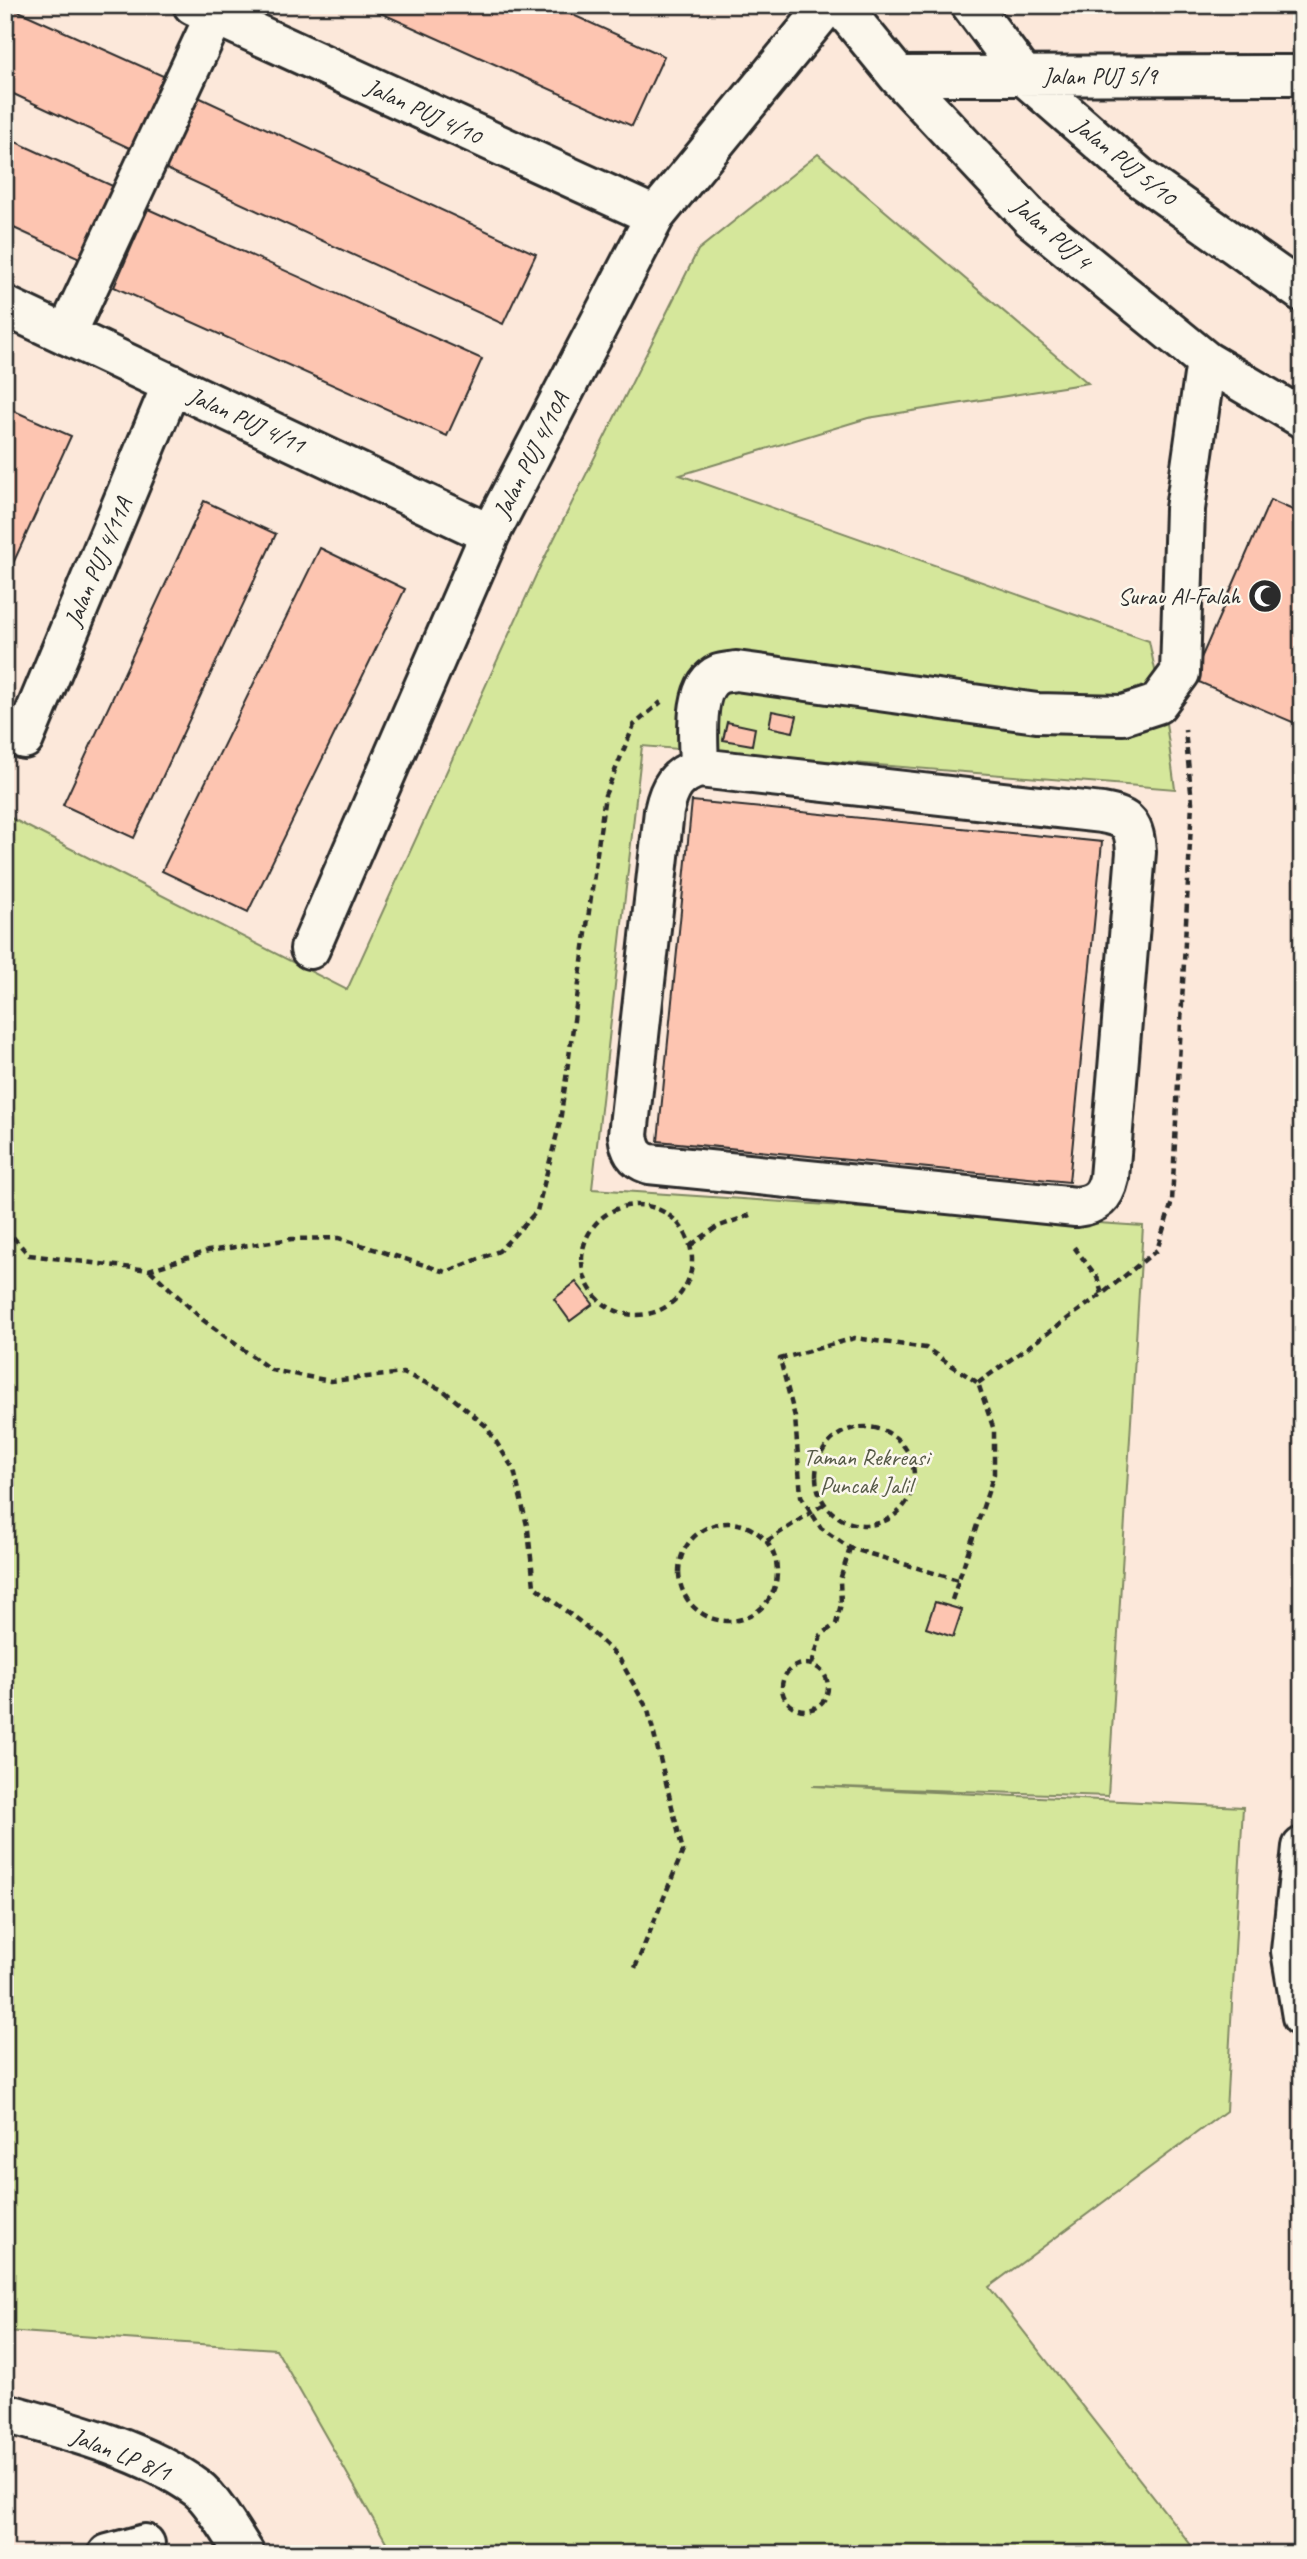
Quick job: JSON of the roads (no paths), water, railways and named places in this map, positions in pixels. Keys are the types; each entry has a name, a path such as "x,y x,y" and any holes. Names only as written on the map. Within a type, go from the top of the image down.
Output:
{"street":[{"name":"Jalan PUJ 4/10A","path":"310,949 490,534 655,216 828,5"},
{"name":"Jalan PUJ 4","path":"840,5 898,76 1031,219 1206,360 1302,418"},
{"name":"Jalan PUJ 5/10","path":"971,5 1024,76 1142,179 1302,292"},
{"name":"Jalan PUJ 4/10","path":"204,10 655,216"},
{"path":"66,335 204,10"},
{"name":"Jalan PUJ 5/9","path":"898,76 1302,75"},
{"name":"Jalan PUJ 4/11","path":"5,306 490,534"},
{"path":"699,768 700,697 709,681 719,674 736,671 1037,713 1123,715 1157,704 1180,673 1185,509 1206,360"},
{"name":"Jalan PUJ 4/11A","path":"24,739 172,384"},
{"path":"699,768 1102,813 1119,816 1130,824 1135,837 1136,852 1133,893 1109,1178 1106,1190 1099,1200 1076,1207 649,1164 634,1156 629,1147 628,1135 664,811 669,789 684,772 699,768"},
{"path":"1302,1847 1292,1951 1302,2017"},
{"name":"Jalan LP 8/1","path":"5,2413 97,2441 151,2462 199,2489 245,2554"},
{"path":"108,2554 145,2544"}],"place":[{"name":"Surau Al-Falah","path":"1265,596"}],"park label":[{"name":"Taman Rekreasi Puncak Jalil","path":"866,1471"}]}
